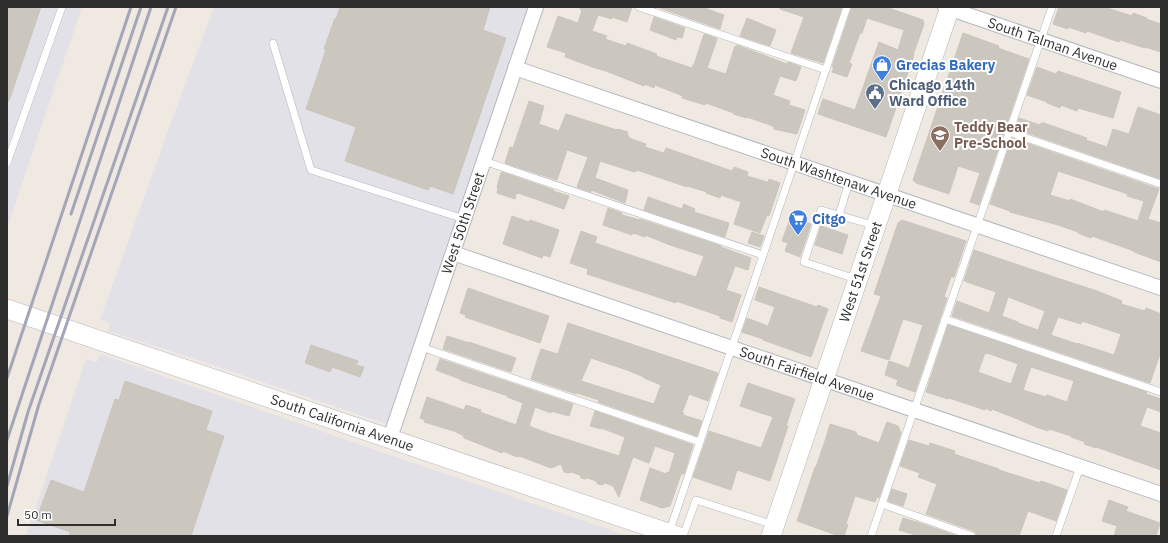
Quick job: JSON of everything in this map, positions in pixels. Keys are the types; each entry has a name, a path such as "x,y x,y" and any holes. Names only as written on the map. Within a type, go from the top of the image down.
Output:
{"street":[{"name":"West 50th Street","path":"390,438 536,7"},
{"name":"South Talman Avenue","path":"948,8 1161,81"},
{"name":"West 51st Street","path":"773,531 948,8"},
{"name":"South Washtenaw Avenue","path":"516,68 1161,288"},
{"name":"South Fairfield Avenue","path":"453,253 1161,494"},
{"name":"South California Avenue","path":"7,309 676,535"}],"lane":[{"path":"7,163 62,7"},
{"path":"639,7 826,70"},
{"path":"676,535 700,442 847,7"},
{"path":"872,536 1052,7"},
{"path":"272,43 311,170 464,219"},
{"path":"1009,132 1161,184"},
{"path":"484,161 763,255"},
{"path":"839,215 849,182"},
{"path":"858,280 804,262 821,210 876,226"},
{"path":"946,319 1161,392"},
{"path":"421,347 700,442"},
{"path":"1056,536 1080,467"},
{"path":"676,535 696,500 773,531"},
{"path":"882,504 972,536"}],"shaded area":[{"path":"7,7 82,7 7,228"},
{"path":"214,7 528,7 387,424 108,331 110,323 100,320"},
{"path":"100,354 628,536 26,536 86,359 97,362"}],"building":[{"path":"7,7 41,7 9,101 7,101"},
{"path":"340,7 490,7 483,30 506,38 453,194 430,186 428,190 345,161 356,127 306,109 326,50 324,49"},
{"path":"581,7 632,7 627,22 612,17 612,19 598,15 592,31 607,36 605,39 626,46 627,43 657,54 656,56 692,68 704,34 717,39 707,68 726,74 735,46 737,47 737,45 787,64 788,62 801,67 796,81 780,76 773,95 790,101 789,105 805,110 797,134 774,129 773,126 733,114 734,113 706,103 705,105 682,98 683,96 655,85 654,88 645,84 644,86 565,57 566,53 547,47 558,16 578,23 582,10 580,9"},
{"path":"657,7 708,7 707,9 724,15 720,29"},
{"path":"780,7 842,7 823,63 791,53 804,17 780,9"},
{"path":"852,7 886,7 923,20 924,24 886,137 818,114 823,99 855,110 879,42 898,50 904,30 867,18 849,63 852,64 847,77 832,72 834,67 832,67"},
{"path":"1059,7 1104,7 1132,16 1133,13 1161,24 1161,52 1120,40 1119,42 1087,31 1086,33 1053,24"},
{"path":"654,17 685,28 682,38 677,37 676,40 650,30"},
{"path":"747,18 776,30 770,46 740,36"},
{"path":"963,33 1029,59 979,205 970,202 980,173 958,166 949,194 916,183 913,180"},
{"path":"1037,67 1056,74 1058,71 1121,92 1113,118 1078,108 1077,111 1061,105 1060,108 1027,95"},
{"path":"529,101 544,106 539,124 559,131 566,114 628,132 627,135 629,138 646,144 645,147 664,153 666,148 732,171 734,167 748,172 747,176 767,182 769,179 780,183 769,216 767,215 760,233 734,224 741,202 721,195 720,198 706,193 707,192 687,187 637,170 634,172 600,161 595,178 628,190 625,203 591,190 591,192 577,187 588,157 567,150 557,180 505,163 510,147 513,148"},
{"path":"1138,107 1161,115 1161,179 1016,129 1019,118 1040,125 1041,123 1044,123 1087,138 1086,140 1107,147 1113,129 1129,134"},
{"path":"1012,138 1159,189 1148,219 1161,223 1161,262 1092,236 1091,238 1058,225 1010,212 990,204","holes":["1058,171 1128,194 1127,196 1144,201 1138,221 1104,210 1104,212 1070,199 1070,201 1050,195"]},
{"path":"502,172 569,196 564,209 518,193 516,194 515,199 497,193 497,187"},
{"path":"648,197 682,209 684,204 695,209 694,212 729,223 725,237 644,210"},
{"path":"608,208 622,213 622,215 640,219 721,246 751,258 748,270 735,266 726,290 741,295 732,322 720,318 720,316 676,301 676,303 587,274 588,269 570,263 581,231 597,237 595,243 696,277 704,256 645,235 645,237 633,233 632,235 603,225"},
{"path":"512,216 529,222 530,220 559,230 550,257 543,255 542,258 503,244"},
{"name":"Citgo","path":"790,219 795,221 796,219 811,224 800,257 785,251 788,243 782,241"},
{"path":"902,220 966,241 954,277 951,277 944,297 947,298 915,392 896,385 898,380 885,375 889,361 909,368 923,325 903,319 889,360 861,351 881,296 874,294 898,223"},
{"name":"Citgo","path":"821,226 848,235 842,254 815,245"},
{"path":"752,232 764,236 760,247 748,243"},
{"path":"974,250 1097,291 1122,301 1121,304 1145,311 1146,308 1161,314 1161,351 1150,383 952,316 957,301 989,313 996,292 964,281","holes":["1008,297 1045,311 1038,330 1002,316","1058,317 1081,324 1082,321 1121,334 1114,355 1051,335"]},
{"path":"759,287 817,307 818,305 828,309 811,357 742,332 747,318 768,326 775,307 755,300"},
{"path":"468,288 549,316 540,343 465,317 466,315 460,313"},
{"path":"568,323 718,373 708,401 689,394 682,413 684,413 683,415 702,421 697,436 598,402 599,400 531,379 541,349 558,354","holes":["591,358 627,370 661,385 654,404 581,381"]},
{"path":"948,325 1147,392 1146,394 1161,399 1161,412 1147,407 1140,426 1161,433 1161,470 1084,444 1085,442 1071,436 1049,429 1048,431 1036,427 992,409 991,411 985,408 985,410 926,392","holes":["985,353 1018,364 1011,384 978,372","1031,367 1074,381 1067,402 1047,395 1046,397 1023,390"]},
{"path":"447,336 516,358 511,372 443,349"},
{"path":"311,345 358,361 356,365 364,367 360,377 332,367 330,372 305,363"},
{"path":"440,359 573,404 569,416 551,411 551,413 535,407 529,426 550,434 619,456 625,437 601,428 590,426 595,411 693,445 684,474 681,474 670,506 662,508 640,500 650,468 666,474 667,472 669,473 675,453 655,446 649,463 633,457 619,497 613,486 605,483 602,485 598,484 596,481 588,478 581,478 580,475 571,472 564,472 561,464 551,468 503,451 502,453 464,438 463,435 457,432 424,422 425,420 420,418 427,397 464,410 466,405 481,410 480,412 516,425 523,403 507,397 508,396 460,380 436,370"},
{"path":"125,381 212,411 206,430 224,436 191,536 69,536 70,532 36,520 51,480 84,492 115,399 119,400"},
{"path":"748,383 795,399 770,481 737,470 731,490 693,477 709,431 761,448 773,417 740,406"},
{"path":"887,422 898,426 901,433 879,498 877,497 875,502 855,496 846,524 848,525 844,536 839,536 797,521 830,424 856,432 857,435 879,443"},
{"path":"909,440 929,446 930,443 955,451 954,454 999,470 1040,483 1041,481 1067,490 1056,521 1028,511 1019,536 977,536 974,531 926,514 937,484 918,477 920,473 900,466"},
{"path":"892,489 907,494 903,506 888,501"},
{"path":"1109,500 1128,507 1126,511 1160,523 1156,536 1114,536 1117,526 1102,521"},
{"path":"903,518 957,536 919,536 899,530"}],"railway":[{"path":"7,378 131,7"},
{"path":"71,214 141,7"},
{"path":"7,440 151,7"},
{"path":"7,486 28,412 168,7"},
{"path":"7,516 39,404 176,7"}],"place":[{"name":"Grecias Bakery","path":"882,82"},
{"name":"Chicago 14th Ward Office","path":"875,110"},
{"name":"Teddy Bear Pre-School","path":"940,152"},
{"name":"Citgo","path":"798,236"}]}
